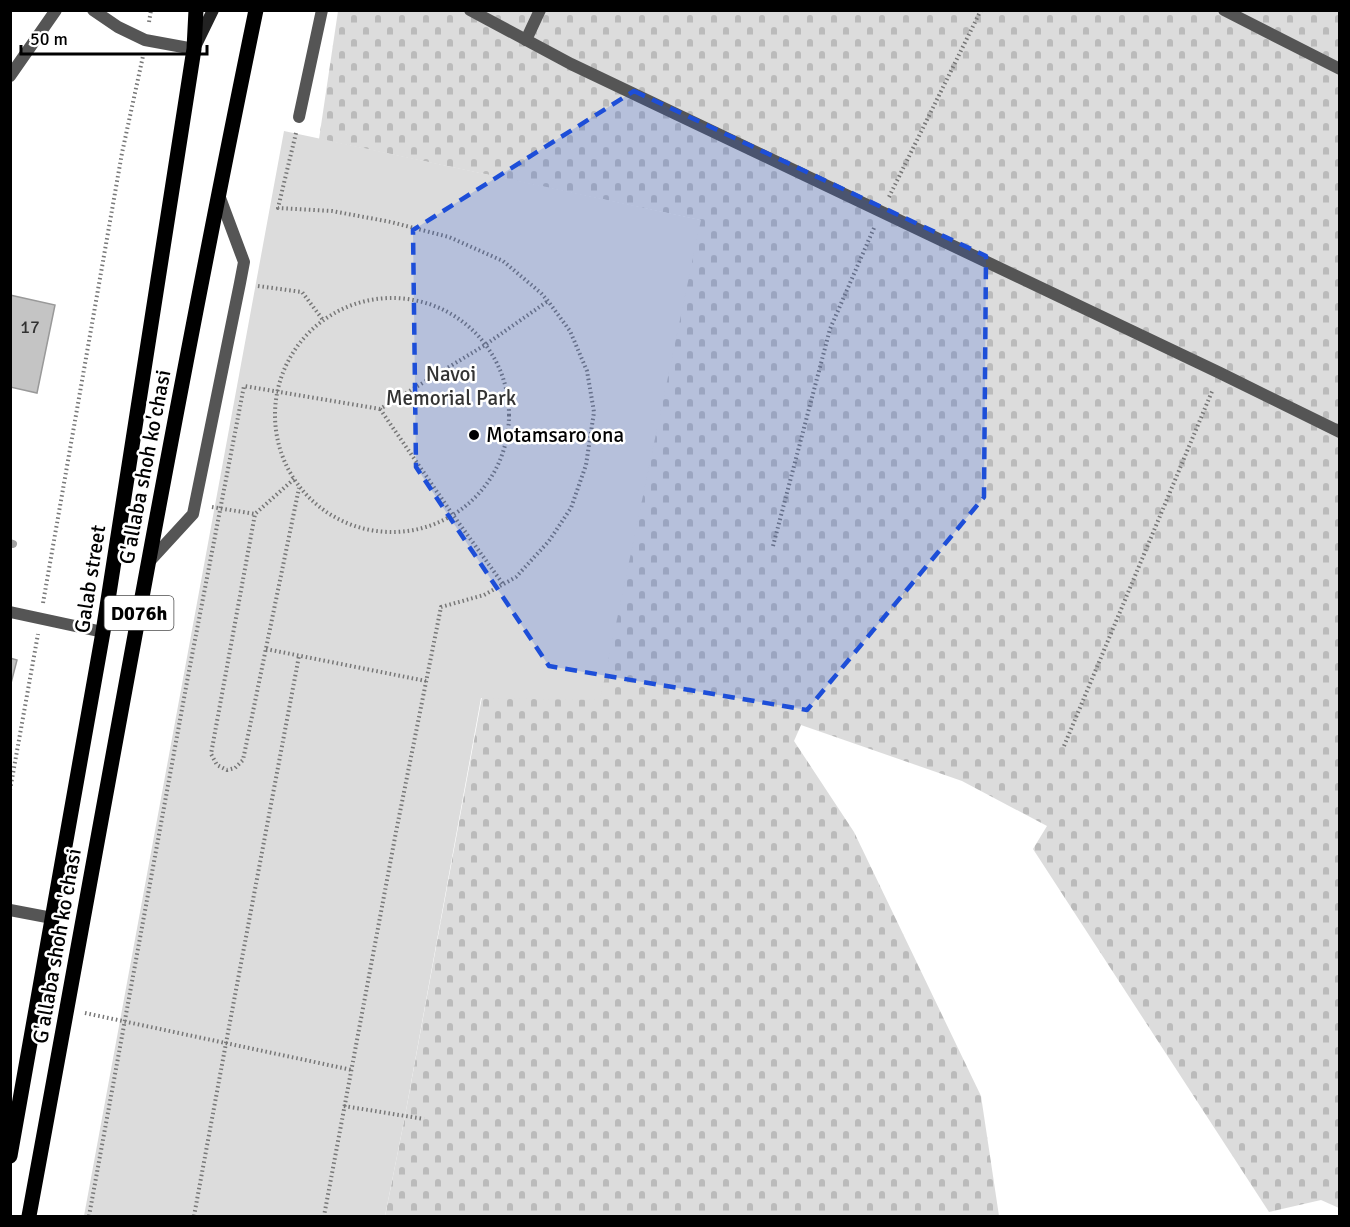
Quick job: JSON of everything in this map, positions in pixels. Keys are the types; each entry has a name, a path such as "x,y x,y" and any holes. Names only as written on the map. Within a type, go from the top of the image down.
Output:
{"main road":[{"path":"194,49 196,10"},
{"name":"Galab street","path":"10,1156 104,632 194,49 213,10"},
{"name":"G'allaba shoh ko'chasi","path":"29,1216 148,563 218,194 256,10"}],"street":[{"path":"10,76 56,10"},
{"path":"93,10 118,27 146,40 194,49"},
{"path":"299,117 322,10"},
{"path":"470,10 571,64 1340,432"},
{"path":"526,40 540,10"},
{"path":"1224,10 1340,69"},
{"path":"148,563 194,514 244,262 218,194"},
{"path":"10,612 104,632"},
{"path":"10,910 52,918"}],"path":[{"path":"10,790 122,153 151,10"},
{"path":"773,546 830,329 881,212 981,10"},
{"path":"299,117 278,208 332,211 391,222 449,237 503,261 541,293 570,331 587,371 594,412 586,465 571,508 549,541 516,577 503,585 484,595 441,607 324,1216"},
{"path":"240,283 302,292 323,320"},
{"path":"395,297 435,305 470,327 485,345 495,358 508,397 508,438 495,472 473,502 442,523 406,533 368,531 333,518 304,495 284,464 274,427 276,390 291,353 318,322 323,320 354,303 395,297"},
{"path":"89,1216 186,682 244,386 380,410 485,345 548,302"},
{"path":"1064,746 1220,373"},
{"path":"380,410 503,585"},
{"path":"294,479 255,514 211,754 217,765 227,770 236,768 243,760 299,487"},
{"path":"195,504 255,514"},
{"path":"266,649 426,681"},
{"path":"194,1216 299,656"},
{"path":"67,1010 352,1070"},
{"path":"344,1106 424,1119"}],"highlighted area":[{"path":"634,91 986,256 984,497 807,710 549,666 416,467 413,230"}],"green space":[{"path":"338,11 1339,11 1339,1208 1321,1200 1269,1212 1033,849 1047,826 962,781 801,725 794,741 854,832 981,1096 999,1216 385,1216 482,697 700,220 319,139"},
{"name":"Navoi Memorial Park","path":"284,131 701,220 600,700 481,698 385,1216 84,1216"}],"building":[{"path":"10,295 55,305 37,393 10,387"},
{"path":"10,658 17,660 10,687"}],"place":[{"name":"Motamsaro ona","path":"474,435"}]}
